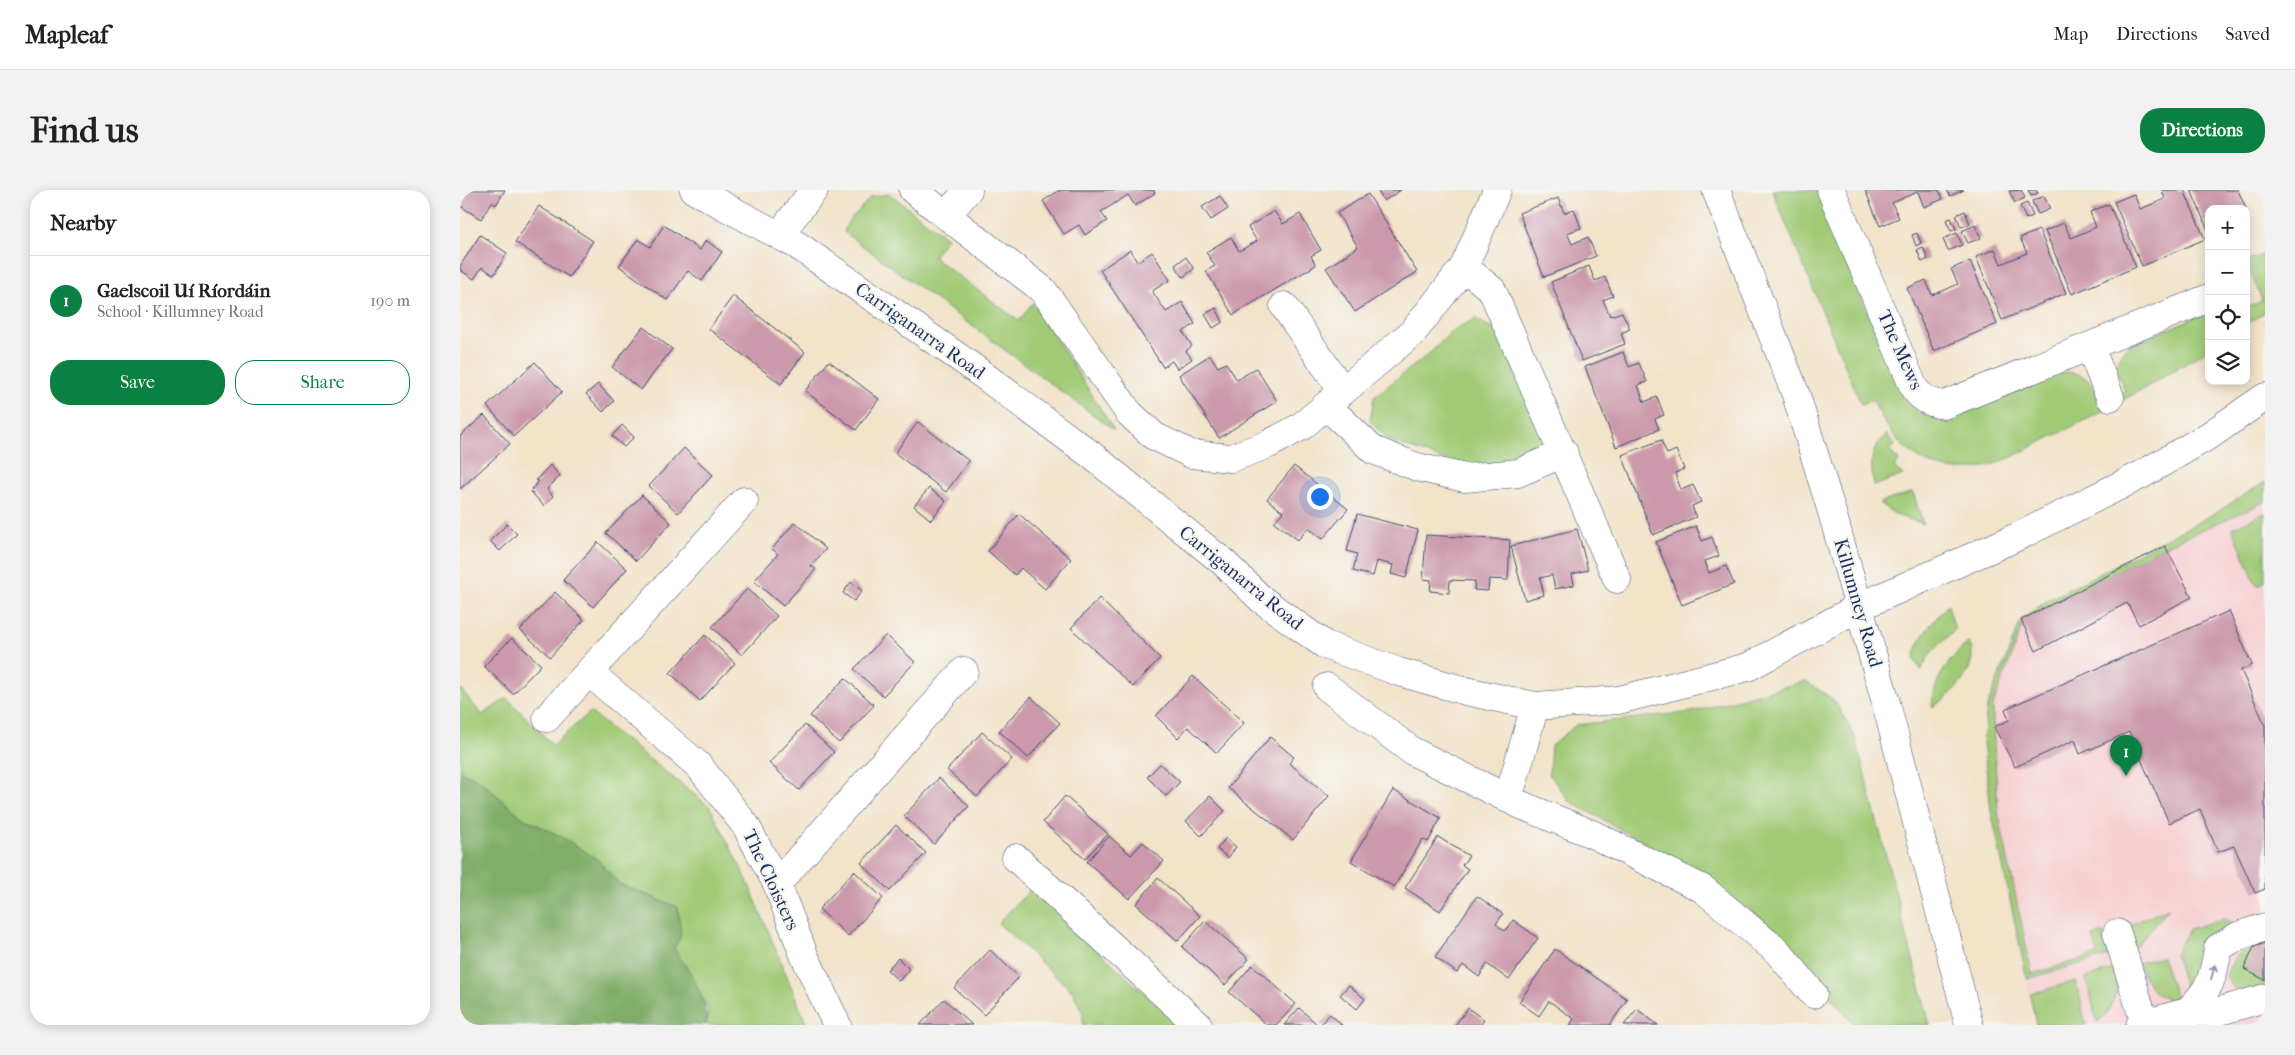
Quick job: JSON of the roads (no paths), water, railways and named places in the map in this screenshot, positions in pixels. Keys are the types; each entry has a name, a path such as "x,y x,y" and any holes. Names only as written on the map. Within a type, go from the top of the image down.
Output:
{"street":[{"name":"Carriganarra Road","path":"694,190 780,234 877,300 1090,454 1223,562 1261,599 1326,645 1409,674 1466,691 1535,706 1619,700 1748,667 1861,606 2017,537 2100,497 2210,435 2265,397"},
{"path":"780,234 814,190"},
{"path":"913,190 1043,290 1129,413 1154,436 1191,454 1231,458 1269,444 1302,426 1413,332 1464,267 1489,213 1497,190"},
{"path":"946,216 968,190"},
{"name":"Killumney Road","path":"1716,190 1796,395 1861,606 1969,1025"},
{"name":"The Mews","path":"1831,190 1914,388 1921,397 1931,403 1944,405 2205,300"},
{"path":"1464,267 1492,290 1617,579"},
{"path":"1284,306 1334,398 1373,450 1417,467 1465,478 1518,473 1564,453"},
{"path":"2090,347 2110,397"},
{"path":"547,718 590,673 744,500"},
{"path":"777,884 964,671"},
{"name":"The Cloisters","path":"590,673 699,766 746,826 777,884 804,954 837,1025"},
{"path":"1327,687 1412,752 1508,799 1592,834 1703,889 1778,952 1813,994"},
{"path":"1508,799 1535,706"},
{"path":"1016,858 1198,1025"},
{"path":"2188,1012 2205,994 2214,976 2218,948 2238,936 2265,927"},
{"path":"2117,933 2143,1024 2188,1012 2214,1013 2265,998"}],"place":[{"name":"Gaelscoil Uí Ríordáin","path":"2126,776"}]}
